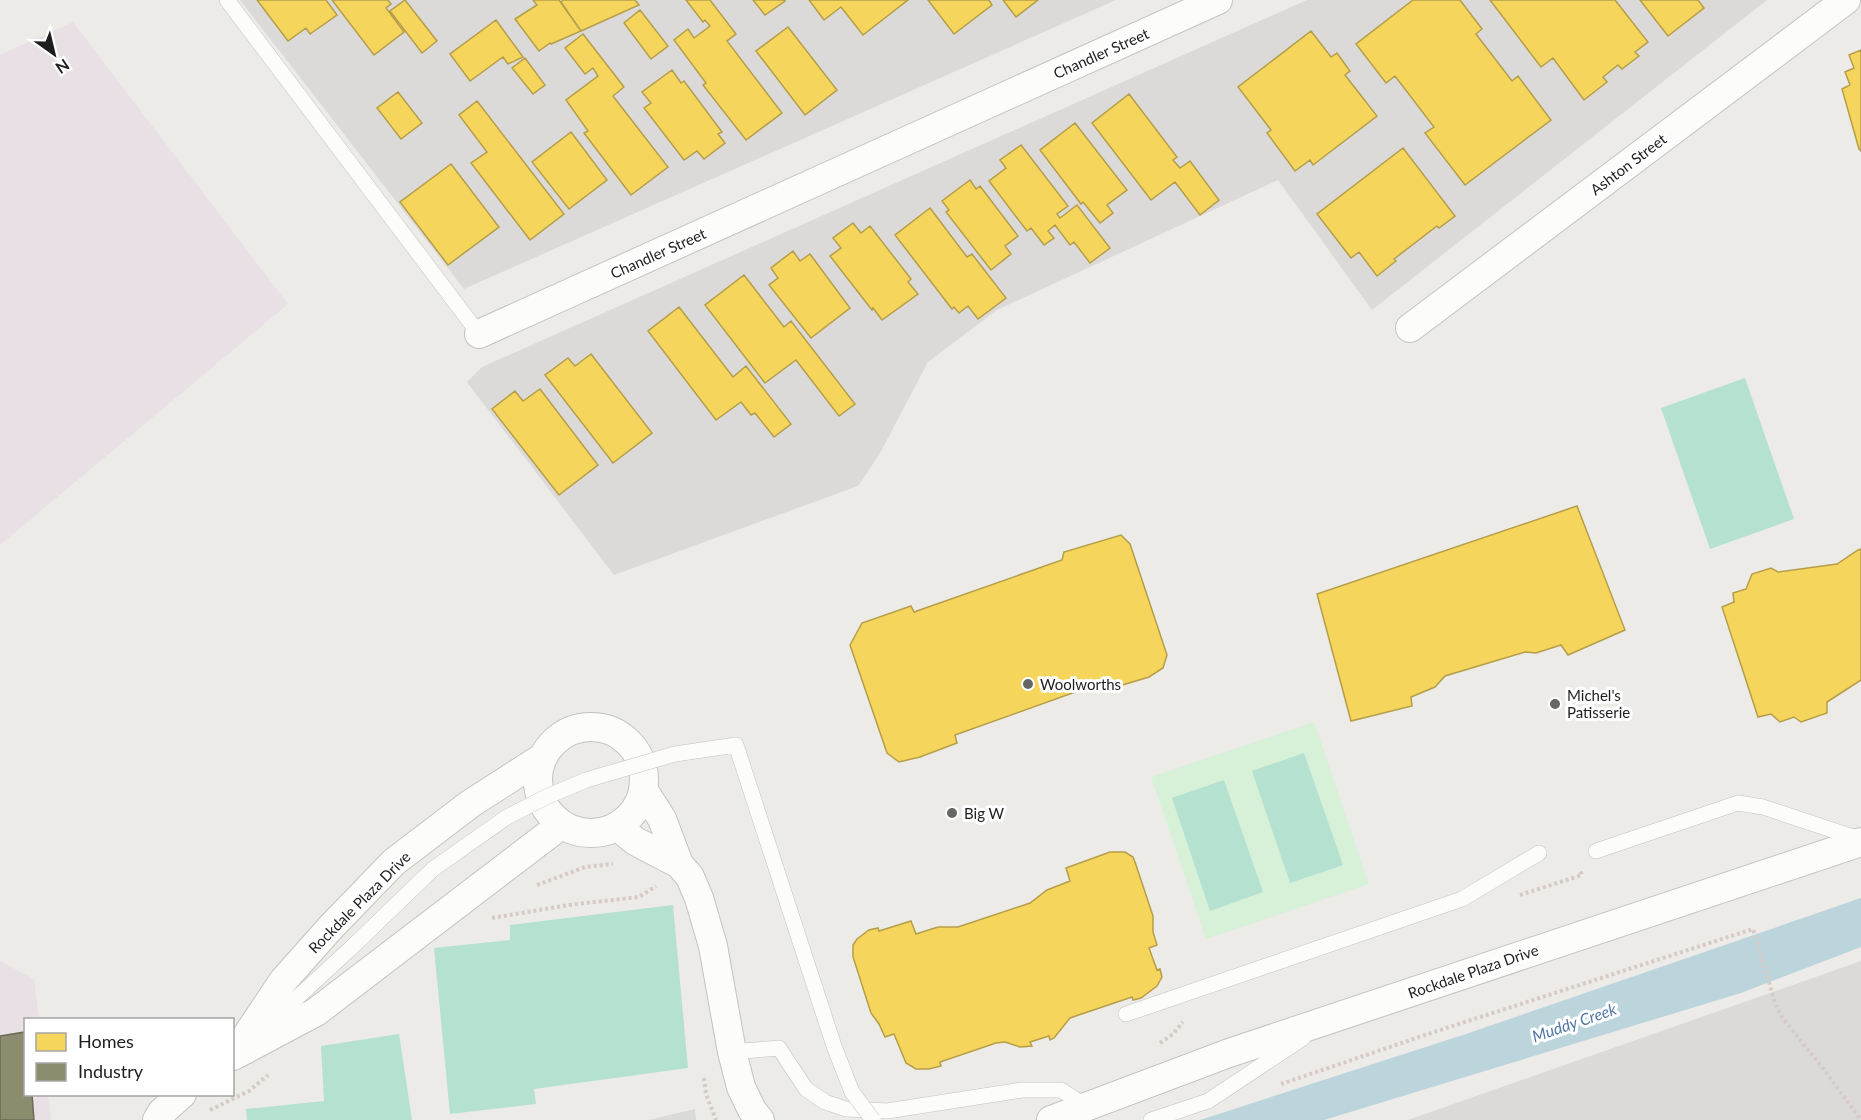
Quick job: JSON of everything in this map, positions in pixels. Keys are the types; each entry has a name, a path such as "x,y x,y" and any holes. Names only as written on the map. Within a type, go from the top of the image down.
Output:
{"street":[{"name":"Chandler Street","path":"479,334 1218,0"},
{"name":"Ashton Street","path":"1410,328 1846,0"},
{"path":"584,728 601,728 618,734 631,745 639,758 643,773 643,789 638,804 617,826 603,832 575,831 561,825 550,815 537,787 538,771 543,757 553,742 567,733 584,728"},
{"name":"Rockdale Plaza Drive","path":"234,1054 283,981 394,862 470,804 543,757"},
{"path":"643,789 662,819 671,873"},
{"path":"234,1055 316,1012 561,825"},
{"path":"617,826 671,873 690,877 715,957 732,1052 741,1087 752,1110 760,1120"},
{"name":"Rockdale Plaza Drive","path":"1050,1120 1229,1053 1861,841"},
{"path":"157,1120 162,1112 191,1105"}],"lane":[{"name":"Chandler Street","path":"227,0 479,334"},
{"path":"234,1055 433,869 507,817 586,780 675,754 736,745 834,1046 852,1092 873,1120"},
{"path":"1596,851 1738,803 1763,807 1861,841"},
{"path":"1126,1014 1432,911 1462,899 1539,854"},
{"path":"1151,1120 1208,1101 1335,1017"},
{"path":"732,1052 780,1048 806,1089 825,1102 846,1109 887,1111 1022,1090 1060,1090 1087,1107"}],"path":[{"path":"536,885 585,867 620,863"},
{"path":"488,918 639,897 671,873"},
{"path":"1323,1069 1754,929 1775,1003 1783,1020 1861,1120"},
{"path":"234,1095 249,1091 275,1070"},
{"path":"703,1071 706,1095 716,1120"},
{"path":"191,1105 228,1096"}],"shaded area":[{"path":"240,0 1116,0 464,289"},
{"path":"1307,0 1767,0 1372,310 1278,180 997,310 928,362 879,455 858,486 614,575 467,382 482,367"},
{"path":"73,22 288,304 0,545 0,55"},
{"path":"0,961 34,979 39,1018 24,1018 24,1096 48,1096 51,1120 0,1120"},
{"path":"1861,961 1861,1120 1408,1120"},
{"path":"695,1109 696,1120 648,1120"}],"green space":[{"path":"1745,378 1794,519 1710,549 1661,408"},
{"path":"1314,722 1369,884 1206,939 1151,777"},
{"path":"1304,753 1343,865 1290,883 1252,771"},
{"path":"1224,780 1263,892 1210,911 1172,798"},
{"path":"673,905 688,1068 534,1089 536,1104 450,1114 434,948 510,940 510,925"},
{"path":"399,1034 412,1120 247,1120 246,1109 324,1101 321,1046"}],"water":[{"name":"Muddy Creek","path":"1861,898 1861,947 1741,993 1324,1120 1200,1120 1466,1034"}],"building: Homes":[{"path":"257,0 326,0 337,15 310,34 306,28 288,41"},
{"path":"332,0 388,0 391,4 386,8 404,32 374,55"},
{"path":"405,0 437,41 422,53 390,11"},
{"path":"533,0 559,0 581,31 550,43 539,51 515,19 537,5"},
{"path":"563,0 635,0 639,5 581,31 561,2"},
{"path":"686,0 710,0 736,34 727,41 782,113 746,140 703,85 706,83 674,40 688,29 694,38 710,26 705,20 703,22"},
{"path":"753,0 785,0 785,1 765,15"},
{"path":"809,0 908,0 863,35 841,7 824,20"},
{"path":"928,0 989,0 992,5 954,34"},
{"path":"1003,0 1038,0 1016,17"},
{"path":"1413,0 1460,0 1482,29 1476,34 1512,81 1518,76 1551,120 1465,185 1425,133 1434,127 1395,76 1386,83 1356,44"},
{"path":"1490,0 1615,0 1648,42 1635,52 1639,56 1622,69 1618,65 1603,77 1607,82 1584,100 1553,58 1541,67"},
{"path":"1640,0 1698,0 1704,8 1668,36"},
{"path":"640,10 668,46 651,59 624,23"},
{"path":"496,20 523,57 508,64 503,57 470,81 450,54"},
{"path":"788,27 837,90 805,115 756,51"},
{"path":"1311,31 1331,57 1337,53 1350,71 1345,75 1377,116 1313,165 1310,160 1295,171 1267,133 1271,130 1238,87"},
{"path":"583,34 624,87 613,96 668,167 631,195 584,133 588,131 566,100 598,76 593,68 585,74 565,48"},
{"path":"1861,50 1861,151 1842,89 1850,85 1845,72 1854,68 1849,55"},
{"path":"525,58 545,85 533,94 512,68"},
{"path":"672,70 681,83 684,81 722,132 718,134 725,143 704,159 697,151 684,160 644,108 651,103 642,92"},
{"path":"398,92 422,123 401,139 377,108"},
{"path":"1129,94 1177,157 1173,160 1180,168 1190,161 1219,200 1200,215 1175,182 1151,200 1092,123"},
{"path":"477,101 564,214 530,240 471,163 487,152 459,115"},
{"path":"1075,123 1127,190 1107,205 1113,213 1100,223 1083,202 1081,204 1040,150"},
{"path":"571,132 607,180 569,209 532,162"},
{"path":"1021,145 1068,206 1057,214 1060,218 1077,205 1110,248 1090,263 1074,242 1070,245 1055,225 1048,231 1054,238 1044,245 1031,228 1027,231 989,181 1006,168 1000,160"},
{"path":"1403,148 1455,216 1439,228 1437,226 1394,259 1396,261 1377,276 1359,252 1351,258 1317,214"},
{"path":"451,164 499,227 448,265 400,202"},
{"path":"970,180 976,189 980,186 1018,236 1005,246 1011,254 991,270 946,212 949,210 942,201"},
{"path":"930,208 967,257 972,254 1006,298 978,319 968,306 959,313 954,307 952,309 895,235"},
{"path":"853,223 861,233 870,226 911,279 908,282 918,294 882,320 830,256 841,248 833,238"},
{"path":"793,251 800,261 810,254 850,308 811,338 769,285 778,278 771,268"},
{"path":"744,275 784,327 791,321 855,404 839,416 796,360 765,383 705,305"},
{"path":"679,307 733,377 746,366 791,424 774,437 755,413 751,415 741,402 716,420 648,331"},
{"path":"591,354 652,433 613,463 545,375 568,358 575,366"},
{"path":"540,389 598,465 559,495 492,409 515,391 523,401"},
{"path":"1577,506 1625,630 1568,655 1561,645 1536,653 1525,652 1445,676 1435,687 1411,697 1412,706 1351,721 1317,594"},
{"path":"1121,535 1130,544 1167,655 1163,668 1149,677 1109,689 1106,681 955,735 957,743 920,757 899,762 887,753 850,645 862,623 911,606 914,612 1062,560 1064,552"},
{"path":"1861,549 1861,680 1827,702 1827,713 1801,722 1794,717 1780,722 1771,714 1758,717 1722,607 1734,602 1733,593 1746,589 1752,574 1771,568 1778,572 1837,564"},
{"path":"1110,852 1125,852 1133,857 1135,862 1153,916 1153,932 1157,945 1149,948 1162,977 1157,986 1141,998 1133,1000 1132,997 1070,1018 1054,1038 1050,1040 1049,1036 1030,1042 1032,1046 1020,1047 1005,1042 996,1043 940,1062 941,1066 929,1069 916,1069 906,1063 894,1034 885,1037 871,1013 853,957 853,945 857,939 869,930 878,928 879,931 911,921 916,934 938,927 958,927 1030,903 1047,890 1070,881 1066,868"}],"building: Industry":[{"path":"24,1032 24,1096 32,1096 34,1120 0,1120 0,1036"}],"place":[{"name":"Woolworths","path":"1028,684"},
{"name":"Michel's Patisserie","path":"1555,704"},
{"name":"Big W","path":"952,813"}]}
